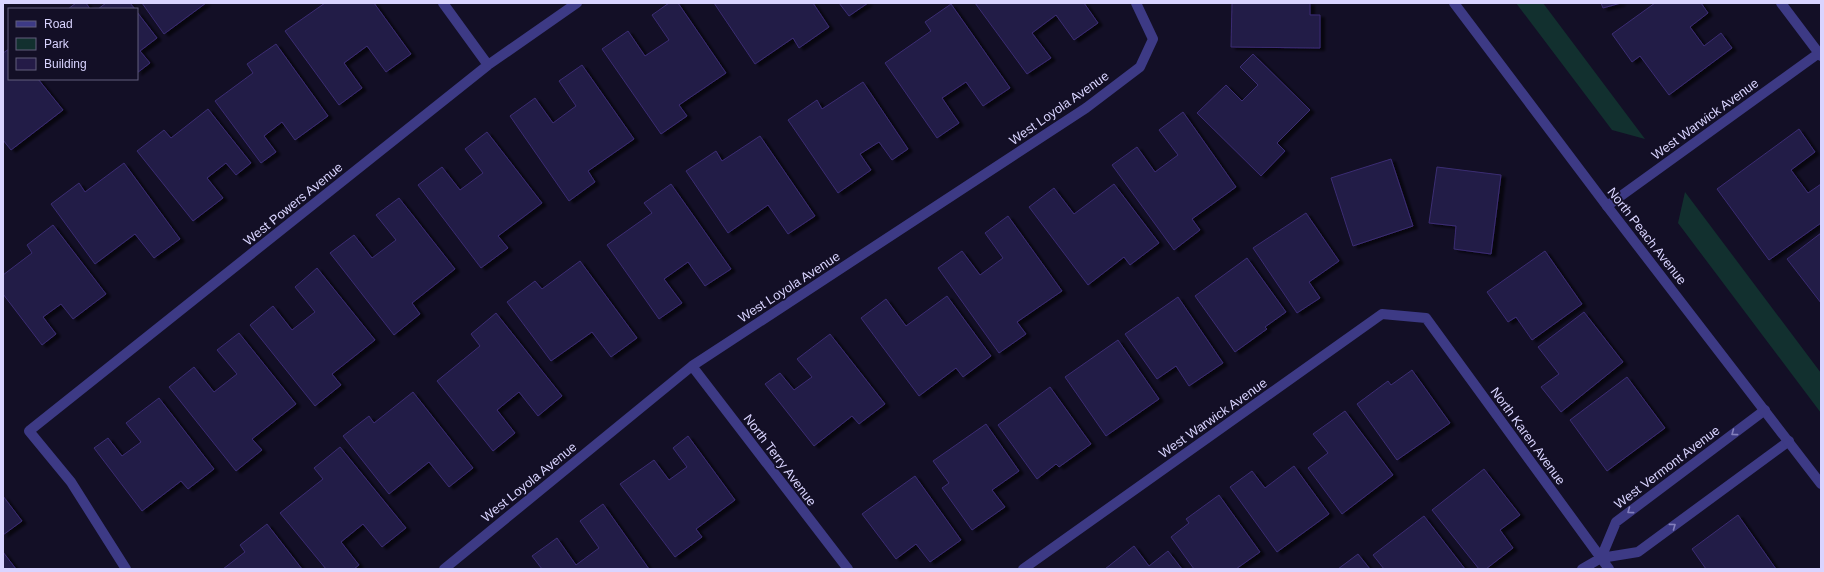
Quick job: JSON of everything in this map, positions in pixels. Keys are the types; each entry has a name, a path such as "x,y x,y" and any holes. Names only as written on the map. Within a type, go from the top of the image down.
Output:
{"street":[{"path":"443,3 488,65"},
{"name":"West Powers Avenue","path":"126,569 71,482 29,431 488,65 577,3"},
{"name":"West Loyola Avenue","path":"444,569 692,366 1086,108 1140,67 1153,39 1136,3"},
{"name":"North Peach Avenue","path":"1454,3 1607,206 1821,484"},
{"path":"1781,3 1820,54"},
{"name":"West Warwick Avenue","path":"1607,206 1820,54"},
{"name":"West Warwick Avenue","path":"1023,569 1382,314 1426,318"},
{"name":"North Karen Avenue","path":"1426,318 1609,569"},
{"name":"North Terry Avenue","path":"692,366 848,569"},
{"name":"West Vermont Avenue","path":"1601,558 1616,522 1765,410"},
{"path":"1582,569 1601,558 1638,552 1789,441"}],"green space":[{"path":"1516,3 1543,3 1645,139 1612,130"},
{"path":"1685,192 1821,373 1821,413 1678,223"}],"building":[{"path":"76,3 86,3 89,8 69,8"},
{"path":"106,3 130,3 134,8 99,8"},
{"path":"142,3 206,3 164,34"},
{"path":"325,3 374,3 411,54 386,72 367,46 344,63 362,88 339,105 285,31"},
{"path":"669,3 678,3 726,73 679,105 687,116 661,134 602,49 628,31 645,56 669,40 652,15"},
{"path":"714,3 813,3 829,27 799,48 793,38 755,64"},
{"path":"839,3 868,3 849,16"},
{"path":"975,3 1084,3 1098,23 1074,40 1056,15 1032,33 1051,58 1027,74"},
{"path":"1232,3 1310,3 1310,15 1320,15 1320,48 1231,47"},
{"path":"1601,3 1621,3 1603,8"},
{"path":"1655,3 1701,3 1708,13 1690,27 1704,46 1721,33 1732,48 1669,95 1640,56 1632,62 1612,34"},
{"path":"951,4 1010,88 983,106 966,82 942,98 959,123 937,138 885,63 931,31 925,22"},
{"path":"138,13 157,38 140,51 150,63 138,72"},
{"path":"276,44 328,116 295,140 282,122 264,136 276,152 261,163 215,101 253,73 247,64"},
{"path":"8,50 8,80 39,80 63,110 11,150 3,140 3,53"},
{"path":"1253,54 1310,110 1277,143 1285,151 1261,176 1197,113 1226,85 1242,101 1258,85 1240,67"},
{"path":"582,65 634,139 588,171 595,182 569,201 510,116 535,98 553,123 576,106 559,81"},
{"path":"863,82 908,149 892,160 879,142 860,154 871,170 838,193 788,120 817,100 822,109"},
{"path":"208,109 251,163 236,175 226,163 207,178 223,198 193,221 137,151 164,130 171,138"},
{"path":"1183,112 1236,187 1192,219 1200,230 1174,250 1112,165 1137,147 1155,172 1178,155 1159,130"},
{"path":"1799,129 1815,152 1791,170 1808,193 1821,184 1821,223 1769,260 1717,189"},
{"path":"487,132 542,203 498,236 508,248 481,268 418,185 442,167 460,190 483,173 465,149"},
{"path":"760,136 815,216 788,234 768,205 728,233 686,171 716,151 722,161"},
{"path":"1391,159 1413,226 1353,246 1331,178"},
{"path":"124,163 180,239 154,258 135,234 95,264 51,204 79,183 85,192"},
{"path":"1437,167 1501,175 1491,254 1454,249 1456,226 1429,223"},
{"path":"671,184 731,269 705,286 688,262 664,279 682,303 659,319 607,245 652,213 644,203"},
{"path":"1114,184 1159,243 1130,265 1124,257 1088,285 1029,207 1054,188 1074,214"},
{"path":"399,198 455,269 412,303 420,314 394,335 330,253 354,235 372,258 396,240 376,215"},
{"path":"1306,213 1339,261 1309,282 1320,298 1297,313 1253,248"},
{"path":"1008,216 1062,291 1017,322 1026,334 999,353 938,268 962,251 980,275 1003,258 985,233"},
{"path":"53,225 106,294 73,319 61,304 43,317 56,334 42,345 3,294 3,275 32,253 27,245"},
{"path":"1821,233 1821,303 1787,259"},
{"path":"1545,251 1582,304 1532,340 1516,317 1508,322 1487,292"},
{"path":"1247,258 1286,312 1265,327 1267,329 1235,352 1195,296"},
{"path":"580,261 637,338 611,357 592,332 551,361 507,302 535,281 542,289"},
{"path":"317,268 375,340 332,374 341,385 315,406 250,325 273,306 292,330 315,312 295,287"},
{"path":"947,296 991,356 963,377 956,368 919,396 861,318 886,299 906,326"},
{"path":"1178,297 1223,363 1189,386 1176,366 1157,379 1125,334"},
{"path":"1584,312 1623,362 1561,412 1541,387 1559,374 1538,347"},
{"path":"496,313 562,396 538,416 519,392 497,410 515,433 493,451 437,381 480,346 471,334"},
{"path":"239,333 296,404 252,439 262,450 236,471 169,387 194,367 214,392 237,374 217,350"},
{"path":"830,334 885,404 859,424 852,416 814,446 765,384 780,373 794,390 812,377 797,359"},
{"path":"1118,340 1159,399 1106,436 1065,377"},
{"path":"1412,370 1450,423 1397,460 1357,404 1388,381 1391,385"},
{"path":"1627,377 1665,428 1607,471 1570,420"},
{"path":"1050,387 1091,444 1059,467 1056,464 1037,479 998,425"},
{"path":"413,392 473,468 449,487 429,462 389,494 343,436 369,416 374,423"},
{"path":"159,398 214,469 188,489 181,481 142,511 94,448 108,438 122,456 141,442 126,423"},
{"path":"1345,411 1393,475 1342,514 1308,468 1328,453 1313,434"},
{"path":"986,424 1019,471 992,490 1005,507 972,530 942,488 949,483 933,461"},
{"path":"688,436 735,500 696,529 702,537 675,557 620,484 654,460 669,480 687,467 673,448"},
{"path":"340,447 406,528 382,547 363,524 341,542 359,565 354,569 326,569 280,513 323,479 314,468"},
{"path":"1294,466 1329,514 1277,552 1230,487 1252,471 1265,488"},
{"path":"1484,469 1520,515 1500,530 1513,548 1486,569 1479,569 1432,510"},
{"path":"915,476 961,540 930,562 916,544 896,559 862,514"},
{"path":"1219,495 1260,552 1236,569 1194,569 1171,537 1189,523 1186,519"},
{"path":"3,496 22,521 3,535"},
{"path":"603,504 649,569 542,569 532,556 557,538 576,565 599,548 580,521"},
{"path":"1738,515 1776,569 1706,569 1692,549"},
{"path":"1424,516 1465,569 1384,569 1373,555"},
{"path":"267,524 302,569 223,569 245,552 240,545"},
{"path":"1134,546 1149,566 1168,551 1182,569 1105,569"},
{"path":"3,552 16,569 3,569"},
{"path":"1358,554 1370,569 1338,569"}]}
